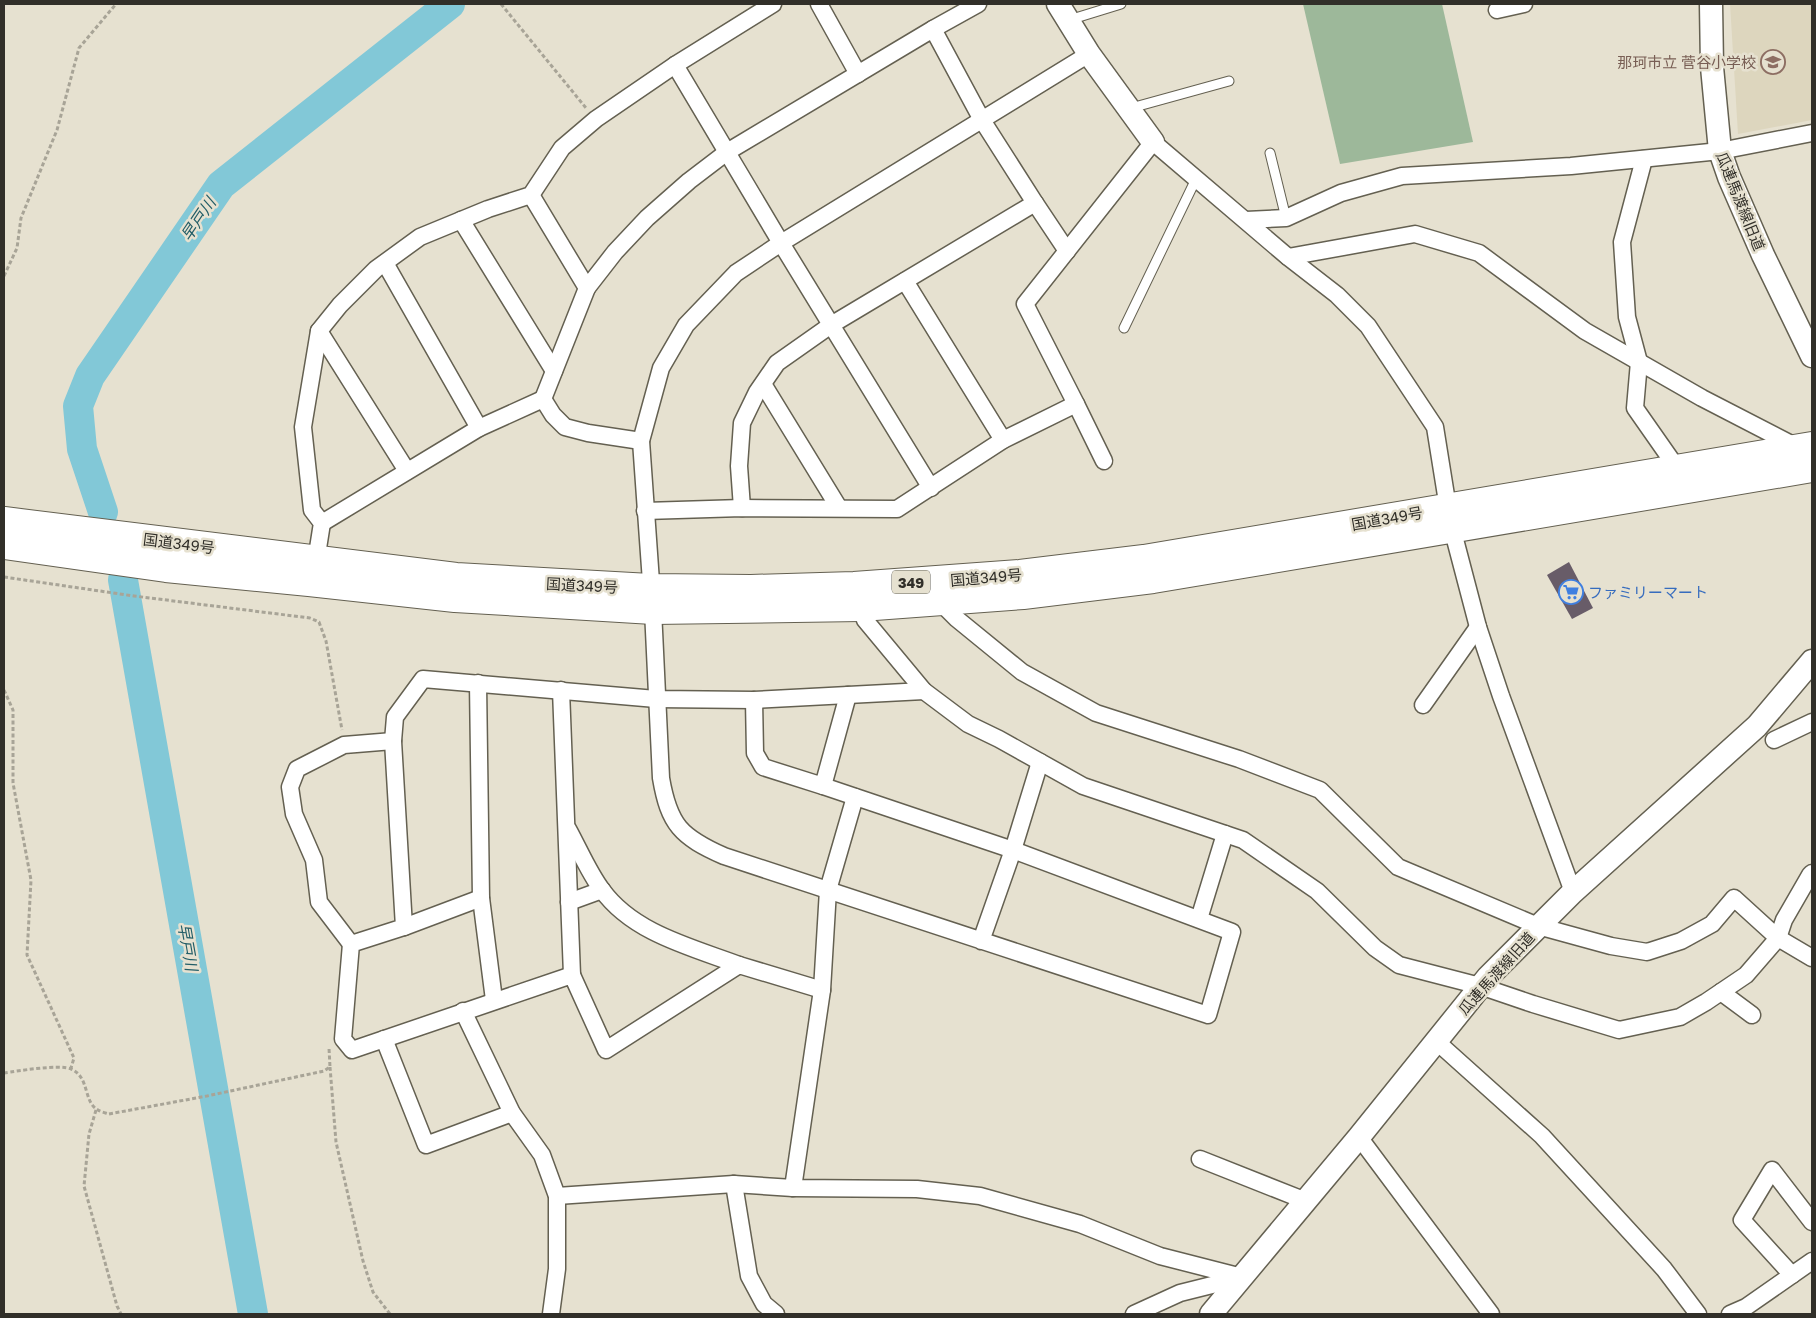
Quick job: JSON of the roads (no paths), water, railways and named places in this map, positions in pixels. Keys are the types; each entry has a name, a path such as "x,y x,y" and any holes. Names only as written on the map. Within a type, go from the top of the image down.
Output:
{"highway":[{"name":"国道349号","path":"4,521 316,561 651,599 752,589 854,586 1020,574 1144,559 1450,518 1808,454"},
{"name":"国道349号","path":"4,545 166,568 455,598 651,599 862,607 1023,595 1152,579 1450,518 1677,468 1808,454"}],"street":[{"path":"316,561 322,523 312,510 303,427 319,331 340,305 376,269 420,237 531,195 562,148 596,119 675,65 773,4"},
{"path":"819,4 858,74"},
{"path":"322,523 478,428 543,399 587,288 615,252 647,218 689,181 727,152 978,4"},
{"path":"1496,10 1524,4"},
{"name":"瓜連馬渡線旧道","path":"1711,4 1712,67 1720,151 1729,177 1763,255 1812,356"},
{"path":"1064,12 1089,54 1153,142 1288,257 1337,295 1368,326 1435,427 1450,518 1478,626 1501,696 1573,892"},
{"path":"933,29 982,120 1066,251"},
{"path":"754,700 755,753 763,768 823,786 1013,850 1232,932 1208,1015 724,856 703,847 683,832 672,820 665,803 661,778 641,441 661,368 686,325 736,273 781,243 1089,54"},
{"path":"675,65 931,488"},
{"path":"1246,220 1286,218 1341,193 1402,176 1524,170 1644,159 1720,151 1812,133"},
{"path":"1104,461 1025,304 1153,142"},
{"path":"1644,159 1622,242 1627,317 1638,362 1635,408 1677,468"},
{"path":"531,195 587,288"},
{"path":"742,508 739,466 742,423 763,384 777,363 831,325 1035,203"},
{"path":"461,220 554,371"},
{"path":"1288,257 1415,234 1479,253 1585,331 1702,398 1808,454"},
{"path":"385,262 478,428"},
{"path":"904,281 1003,440"},
{"path":"319,331 407,471"},
{"path":"763,384 839,508"},
{"path":"543,399 553,415 564,427 588,433 641,441"},
{"path":"645,510 897,508 931,488 1003,440 1076,404"},
{"path":"940,602 957,619 1022,672 1096,712 1239,758 1320,790 1398,867 1538,926 1611,946 1647,952 1681,941 1712,924 1734,898 1778,938 1812,958"},
{"path":"862,607 864,620 924,690 968,724 1083,786 1244,840 1317,891 1376,948 1399,966 1480,986 1619,1030 1680,1017 1746,975 1778,938 1784,920 1812,873"},
{"path":"1423,705 1478,626"},
{"name":"瓜連馬渡線旧道","path":"1211,1314 1359,1138 1480,986 1573,892 1757,726 1812,661"},
{"path":"404,928 394,740 395,717 423,679 656,699 754,700 924,690"},
{"path":"478,683 482,898 494,1000"},
{"path":"561,690 572,975 606,1050 739,965"},
{"path":"823,786 848,695"},
{"path":"1774,740 1812,722"},
{"path":"394,740 344,745 296,769 290,787 294,814 314,860 319,902 351,944 343,1040 352,1050 494,1000 572,975"},
{"path":"981,941 1013,850 1040,762"},
{"path":"793,1188 822,990 828,890 855,797"},
{"path":"567,826 602,890 625,916 666,938 739,965 822,990"},
{"path":"1199,919 1225,834"},
{"path":"569,902 602,890"},
{"path":"351,944 404,928 482,898"},
{"path":"1721,992 1752,1015"},
{"path":"463,1011 512,1113 542,1155 556,1196 557,1269 551,1314"},
{"path":"384,1039 426,1145 512,1113"},
{"path":"1436,1041 1542,1136 1664,1269 1698,1314"},
{"path":"1359,1138 1491,1314"},
{"path":"1200,1159 1306,1201"},
{"path":"1792,1276 1742,1220 1772,1170 1812,1222"},
{"path":"734,1184 749,1276 764,1304 776,1314"},
{"path":"556,1196 734,1184 793,1188 917,1189 980,1196 1080,1224 1160,1256 1242,1278"},
{"path":"1730,1314 1746,1307 1812,1262"},
{"path":"1134,1314 1180,1293 1242,1278"}],"lane":[{"path":"1064,12 1121,4"},
{"path":"1128,109 1229,81"},
{"path":"1270,153 1286,218"},
{"path":"1124,328 1196,179"}],"waterway":[{"name":"早戸川","path":"103,512 82,449 78,406 90,376 221,185 450,4"},
{"name":"早戸川","path":"123,580 253,1314"}],"place":[{"name":"那珂市立 菅谷小学校","path":"1773,62"},
{"name":"ファミリーマート","path":"1571,592"}]}
